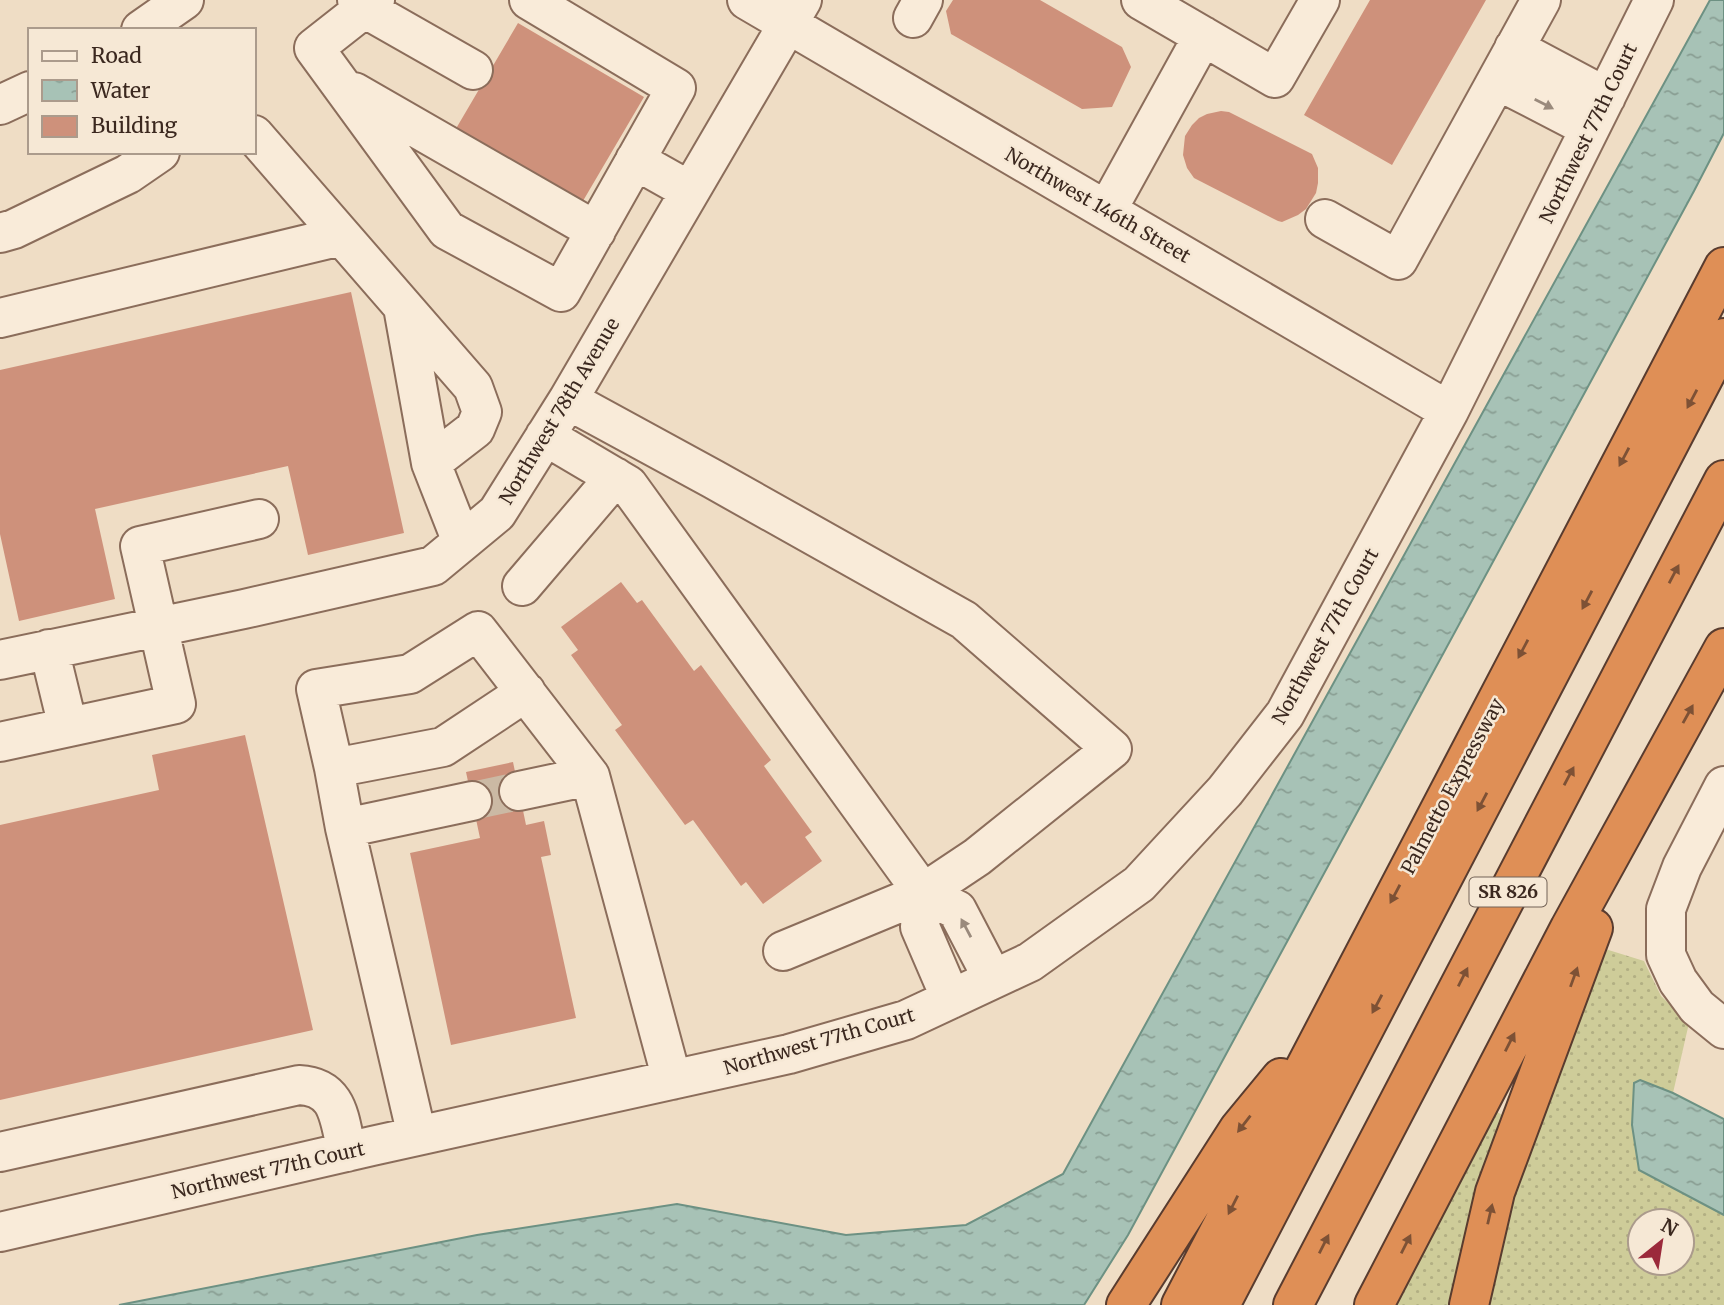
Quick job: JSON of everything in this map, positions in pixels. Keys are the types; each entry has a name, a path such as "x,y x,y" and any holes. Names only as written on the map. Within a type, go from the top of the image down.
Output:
{"highway":[{"name":"Palmetto Expressway","path":"1181,1305 1724,267"},
{"path":"1220,1305 1724,338"},
{"name":"SR 826","path":"1293,1305 1724,480"},
{"path":"1374,1305 1570,928 1724,648"},
{"path":"1469,1305 1495,1192 1614,870 1656,774"},
{"path":"1126,1305 1239,1129 1333,1014"}],"street":[{"path":"144,28 184,0"},
{"path":"473,71 366,3 314,48 447,230 561,292 676,88 529,0"},
{"name":"Northwest 146th Street","path":"747,0 796,12 1107,210 1449,411"},
{"path":"1141,0 1275,78 1320,0"},
{"path":"1325,219 1398,260 1541,0"},
{"name":"Northwest 77th Court","path":"0,1232 789,1054 906,1020 1030,961 1139,884 1226,791 1285,714 1449,411 1654,0"},
{"name":"Northwest 78th Avenue","path":"0,660 433,566 497,513 568,400 796,12"},
{"path":"1107,210 1203,36"},
{"path":"1505,64 1598,112"},
{"path":"340,84 596,231"},
{"path":"0,105 28,91"},
{"path":"256,137 473,387 482,412 475,429 431,463"},
{"path":"0,233 128,174 157,154"},
{"path":"635,160 690,191"},
{"path":"0,318 341,236"},
{"path":"403,307 431,463 462,542"},
{"path":"568,400 713,478 964,620 1112,750 977,857 923,893 783,951"},
{"path":"545,436 628,485 923,893 957,909 993,979"},
{"path":"522,586 615,477"},
{"path":"0,742 176,704 140,545 259,519"},
{"path":"417,1136 345,828 317,689 410,674 478,631 590,776 672,1080"},
{"path":"49,649 68,727"},
{"path":"334,768 443,747 526,692"},
{"path":"519,791 590,776"},
{"path":"1724,786 1682,867 1665,909 1666,955 1678,981 1697,1007 1724,1029"},
{"path":"345,828 472,801"},
{"path":"923,893 920,926 951,999"},
{"path":"0,1152 299,1085 313,1086 331,1099 337,1111 347,1152"}],"shaded area":[{"path":"1602,948 1644,961 1661,996 1689,1023 1673,1093 1640,1080 1639,1170 1724,1215 1724,1305 1486,1305 1505,1224 1532,1132"},
{"path":"1493,1109 1508,1119 1456,1305 1389,1305"}],"water":[{"path":"1710,0 1724,0 1724,133 1128,1235 1084,1305 119,1305 477,1235 677,1204 846,1235 966,1225 1063,1174"},
{"path":"1640,1080 1673,1093 1724,1119 1724,1215 1639,1170 1632,1125 1634,1083"}],"building":[{"path":"953,0 1040,0 1122,47 1131,67 1112,107 1082,109 951,34 946,11"},
{"path":"1370,0 1486,0 1392,165 1304,115"},
{"path":"518,23 644,97 580,206 454,132"},
{"path":"1221,111 1229,112 1312,154 1318,168 1318,183 1316,193 1306,209 1282,222 1278,221 1194,178 1183,155 1185,136 1199,118"},
{"path":"351,292 404,533 308,555 288,466 95,509 115,599 19,621 0,534 0,370"},
{"path":"621,582 637,603 642,600 694,671 701,665 771,760 764,766 812,832 805,837 822,861 763,904 746,882 741,886 693,820 685,825 615,730 622,725 571,655 578,650 561,627"},
{"path":"245,735 313,1030 0,1100 0,825 159,790 152,755"},
{"path":"513,762 526,825 544,821 551,855 541,857 576,1018 451,1045 410,853 480,838 466,772"}],"tunnel":[{"path":"472,801 519,791"}]}
